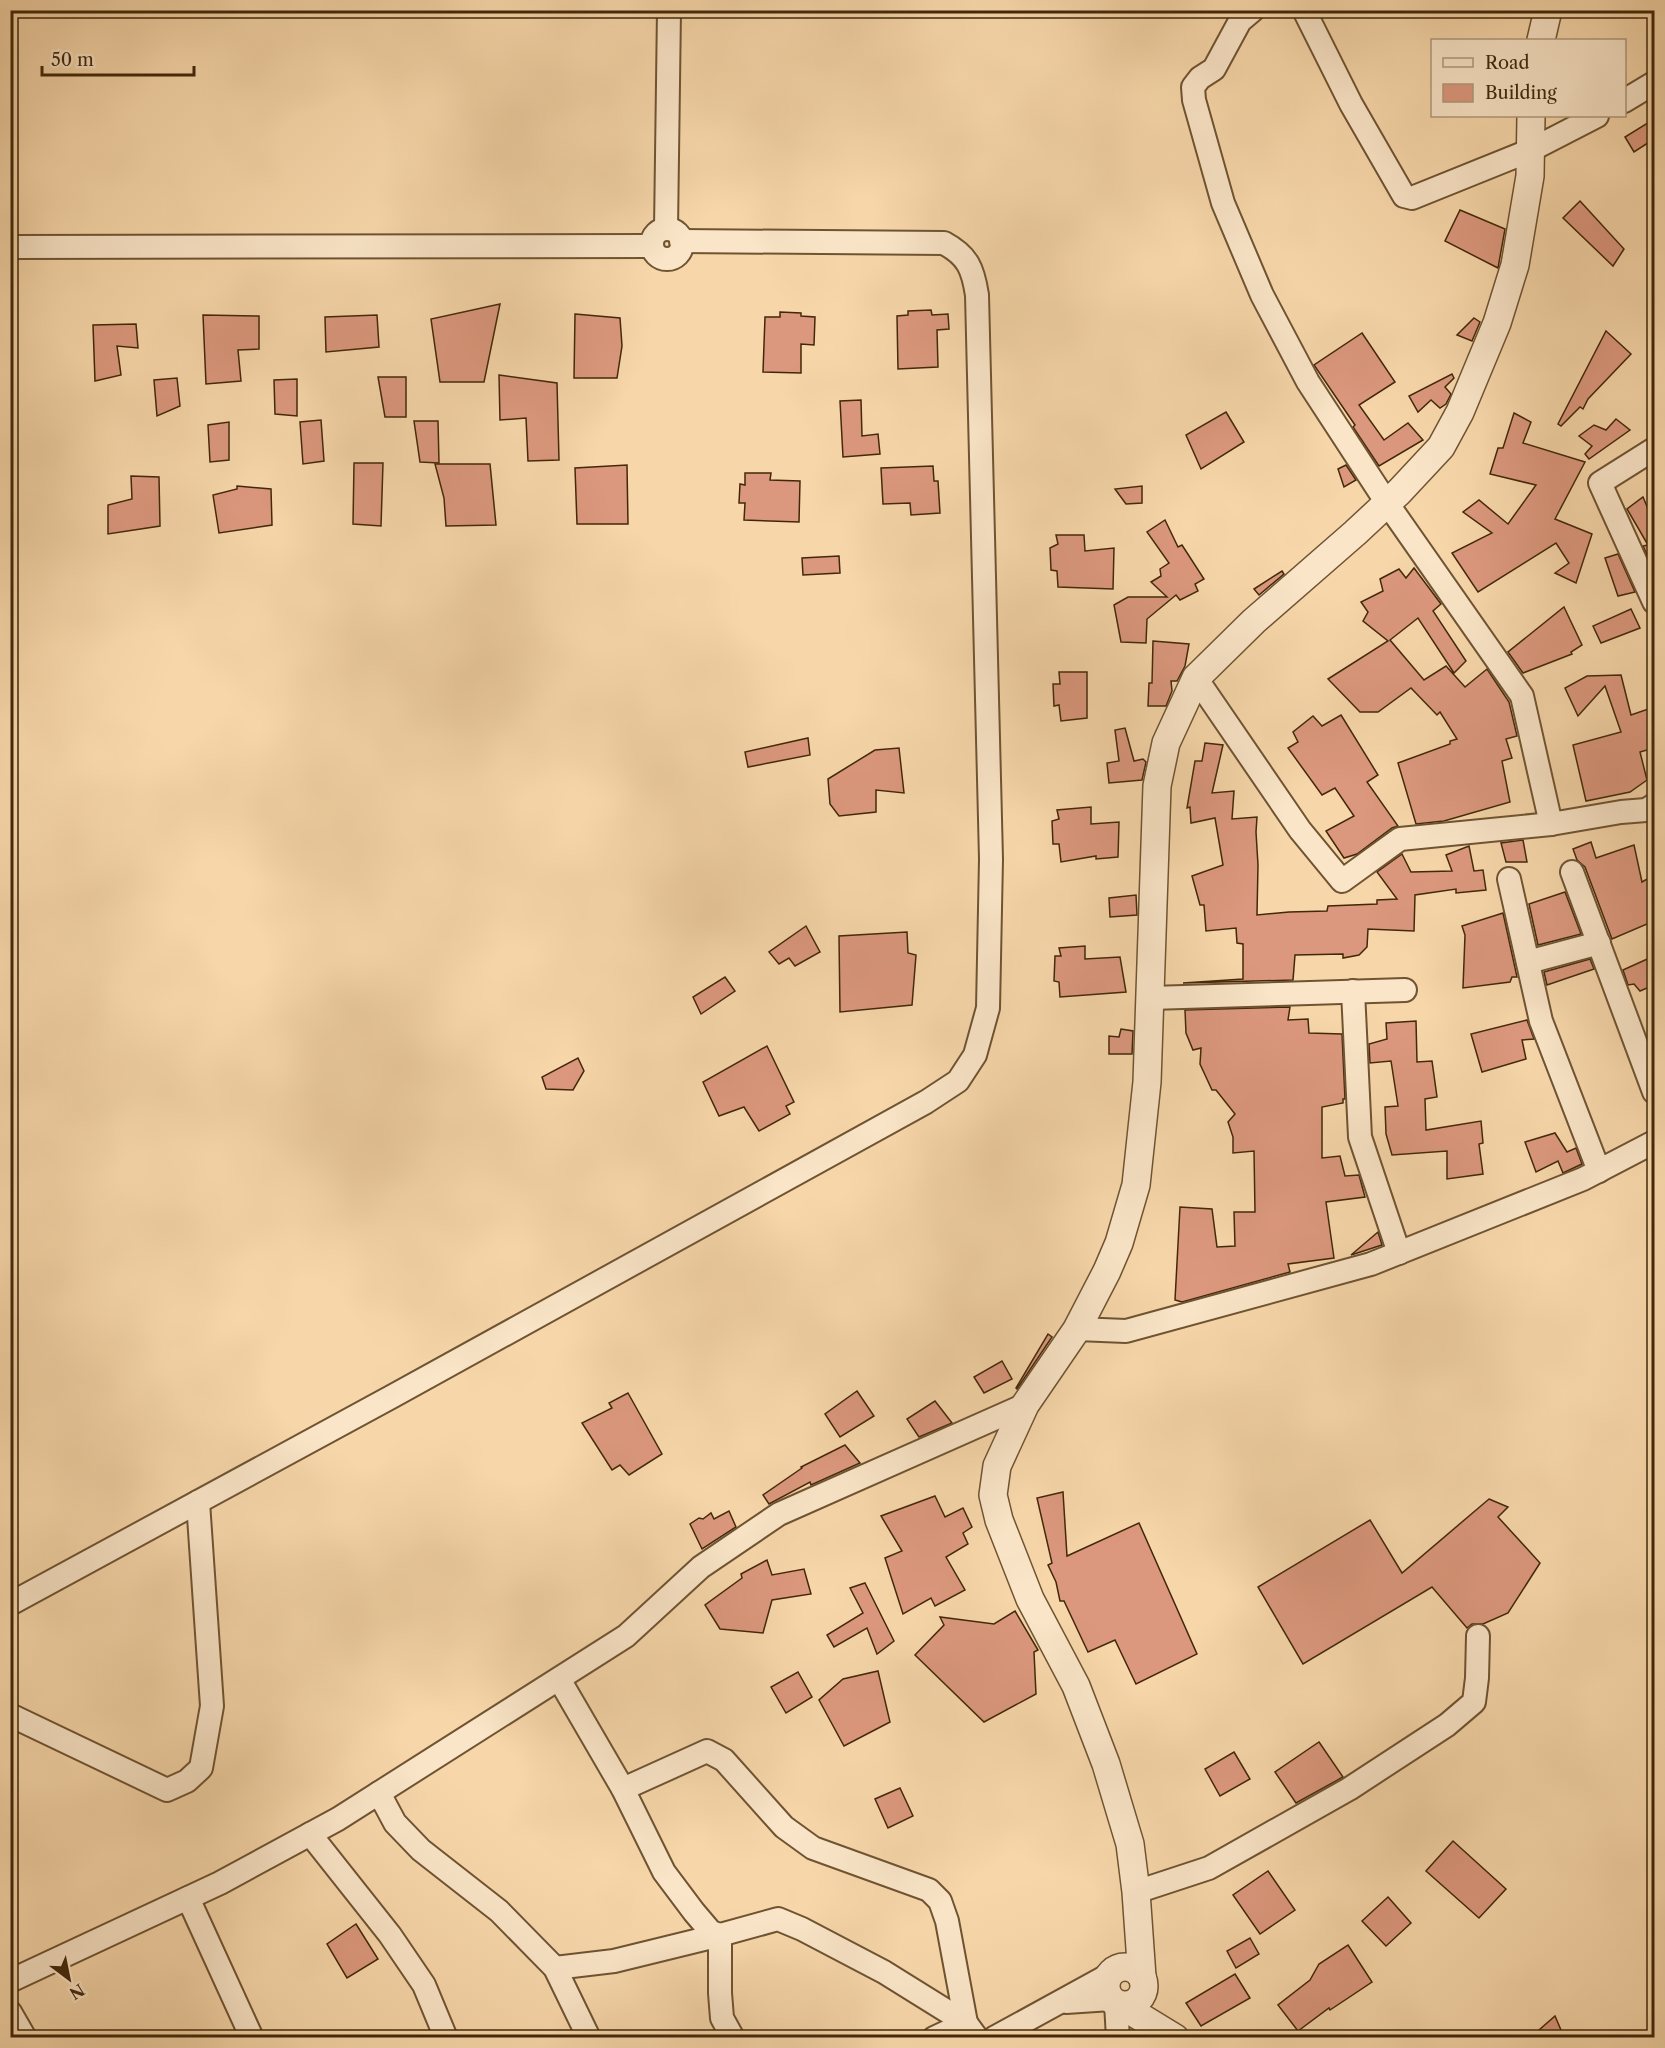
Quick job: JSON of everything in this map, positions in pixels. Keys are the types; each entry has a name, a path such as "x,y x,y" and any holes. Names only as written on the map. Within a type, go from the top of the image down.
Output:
{"street":[{"path":"669,10 674,235"},
{"path":"1304,10 1351,105 1404,196 1412,198 1531,150 1595,117"},
{"path":"1541,39 1548,10"},
{"path":"1242,14 1214,69 1200,78 1193,87 1194,100 1223,203 1262,295 1308,382 1387,503 1522,696 1551,824"},
{"path":"1626,100 1654,83"},
{"path":"1118,2037 1123,1988 1138,1932 1130,1844 1106,1764 1076,1686 1030,1599 999,1520 993,1495 997,1466 1025,1405 1077,1329 1119,1243 1136,1185 1147,1082 1157,786 1166,743 1196,678 1254,621 1387,503 1440,447 1460,412 1474,379 1497,323 1515,266 1530,176 1531,117"},
{"path":"10,248 652,246 655,235 674,235 944,243 955,249 966,259 974,274 977,295 991,859 988,1008 975,1055 958,1081 926,1102 10,1604"},
{"path":"1654,449 1600,483 1654,602"},
{"path":"1196,678 1300,830 1341,881 1400,839 1551,824 1652,809"},
{"path":"1572,872 1654,1092"},
{"path":"1509,879 1541,1021 1599,1171"},
{"path":"1528,962 1599,943"},
{"path":"1151,998 1405,990"},
{"path":"1353,991 1360,1137 1399,1253"},
{"path":"1077,1329 1126,1331 1371,1264 1599,1171 1654,1142"},
{"path":"10,1981 220,1883 339,1819 626,1636 701,1567 779,1514 1025,1405"},
{"path":"10,1715 166,1790 188,1781 201,1768 212,1706 198,1502"},
{"path":"1136,1892 1209,1868 1349,1789 1447,1725 1474,1702 1478,1636"},
{"path":"559,1679 623,1789 664,1872 711,1932 720,1935"},
{"path":"623,1789 707,1751 724,1760 784,1827 813,1848 929,1890 940,1901 947,1921 972,2030"},
{"path":"379,1793 395,1823 422,1850 499,1911 555,1968 589,2037"},
{"path":"310,1834 390,1935 424,1985 446,2037"},
{"path":"188,1898 252,2037"},
{"path":"555,1968 614,1960 778,1919 884,1972 972,2030"},
{"path":"720,1935 722,2018 733,2037"},
{"path":"994,2037 1055,2003 1123,1988"},
{"path":"1123,1988 1171,2035"},
{"path":"10,2012 25,2037"},
{"path":"934,2037 972,2030"}],"building":[{"path":"1654,119 1654,139 1634,152 1625,137"},
{"path":"1580,201 1624,249 1613,266 1563,218"},
{"path":"1460,210 1505,229 1498,268 1445,241"},
{"path":"500,304 484,382 440,382 431,319"},
{"path":"931,310 932,315 948,314 949,329 937,330 938,367 898,369 897,316 908,315 908,311"},
{"path":"780,312 801,313 801,316 815,317 814,345 801,344 801,373 763,372 765,317 780,317"},
{"path":"575,314 620,318 622,346 617,378 574,378"},
{"path":"203,315 259,316 259,349 238,350 241,381 206,384"},
{"path":"377,315 379,347 326,352 325,317"},
{"path":"1474,318 1480,322 1472,341 1457,335"},
{"path":"136,324 138,348 117,346 121,375 95,381 93,325"},
{"path":"1606,331 1631,354 1588,399 1583,409 1580,407 1561,426 1558,424"},
{"path":"1362,333 1395,382 1359,405 1384,440 1408,423 1423,440 1379,466 1353,427 1355,425 1314,365"},
{"path":"1452,374 1454,378 1445,387 1451,394 1446,404 1440,408 1431,400 1418,412 1409,396"},
{"path":"499,375 557,383 559,460 528,461 526,418 500,420"},
{"path":"378,377 406,377 406,417 385,417"},
{"path":"177,378 180,406 157,416 154,380"},
{"path":"297,379 297,416 275,414 274,380"},
{"path":"861,400 862,436 878,434 880,454 843,457 840,401"},
{"path":"1226,412 1244,442 1201,469 1186,435"},
{"path":"1514,413 1531,422 1523,443 1585,462 1555,519 1592,534 1576,583 1555,573 1569,563 1556,543 1478,592 1452,553 1492,533 1463,512 1479,500 1508,524 1536,485 1490,474 1498,448 1503,448"},
{"path":"1616,419 1630,430 1589,459 1585,454 1592,446 1579,436 1594,425 1606,430"},
{"path":"321,420 324,461 303,464 300,422"},
{"path":"414,421 438,421 439,463 420,462"},
{"path":"229,422 229,460 210,462 208,425"},
{"path":"354,463 383,463 381,526 353,524"},
{"path":"435,464 490,464 496,525 446,526 444,498"},
{"path":"627,465 628,524 577,524 575,468"},
{"path":"1346,465 1356,480 1344,487 1338,469"},
{"path":"933,466 934,481 938,481 940,513 911,515 910,503 883,504 881,468"},
{"path":"745,473 771,473 770,480 800,481 799,522 744,520 745,503 739,503 740,484 745,485"},
{"path":"131,476 159,477 160,526 108,534 108,505 132,499"},
{"path":"237,486 271,489 272,525 219,533 213,495 237,489"},
{"path":"1142,486 1142,503 1126,504 1115,489"},
{"path":"1643,497 1654,523 1654,570 1643,546 1648,545 1627,509"},
{"path":"1165,520 1178,547 1182,545 1204,579 1195,584 1198,591 1180,600 1176,595 1147,619 1146,643 1121,642 1114,605 1128,597 1167,597 1151,582 1161,576 1160,569 1169,563 1147,532"},
{"path":"1056,535 1084,535 1085,551 1114,548 1113,589 1058,587 1057,571 1051,570 1050,548 1058,544"},
{"path":"1618,554 1635,592 1618,596 1605,558"},
{"path":"839,556 840,573 803,575 802,558"},
{"path":"1414,568 1441,604 1433,611 1466,661 1454,673 1418,618 1390,640 1424,680 1446,666 1465,687 1487,669 1509,702 1517,736 1506,739 1512,758 1502,761 1510,802 1444,821 1416,824 1398,763 1450,744 1450,741 1457,739 1440,712 1437,715 1411,688 1378,712 1360,712 1328,679 1388,641 1363,621 1368,612 1361,602 1383,591 1380,579 1399,569 1406,578"},
{"path":"1282,571 1284,574 1259,595 1254,589"},
{"path":"1564,607 1582,645 1571,652 1572,654 1523,673 1508,652"},
{"path":"1631,609 1640,628 1601,643 1593,626"},
{"path":"1153,641 1189,644 1185,666 1177,681 1171,681 1172,691 1166,706 1148,706 1149,683 1152,683"},
{"path":"1059,672 1087,672 1087,718 1061,721 1059,705 1054,706 1053,684 1060,684"},
{"path":"1621,675 1631,715 1654,707 1654,748 1640,752 1647,780 1630,792 1586,801 1573,745 1621,732 1605,686 1578,716 1565,688 1587,676"},
{"path":"1341,715 1378,775 1367,782 1398,826 1357,854 1344,858 1326,831 1354,816 1335,788 1322,795 1288,748 1298,742 1293,732 1313,716 1322,726"},
{"path":"1125,728 1134,761 1143,759 1146,762 1142,780 1109,783 1107,763 1119,761 1115,730"},
{"path":"808,738 810,755 748,767 745,752"},
{"path":"1205,743 1223,745 1212,793 1234,791 1232,819 1257,817 1257,915 1327,911 1328,906 1377,904 1377,900 1397,899 1377,872 1402,854 1411,872 1452,871 1446,855 1469,846 1474,871 1483,870 1486,890 1456,893 1456,889 1415,895 1414,931 1368,929 1367,947 1359,955 1343,958 1343,954 1295,955 1293,980 1183,983 1243,979 1243,944 1237,943 1236,928 1206,931 1204,905 1200,905 1192,876 1223,865 1215,818 1191,823 1190,807 1187,808 1195,761 1202,761"},
{"path":"899,748 904,793 876,790 876,812 839,816 830,804 828,779 875,750"},
{"path":"1091,807 1091,824 1119,822 1118,857 1096,859 1096,856 1061,862 1059,844 1053,844 1052,821 1059,819 1057,810"},
{"path":"1523,840 1527,862 1506,862 1501,843"},
{"path":"1591,842 1596,858 1634,845 1642,882 1654,875 1654,921 1612,939 1585,867 1577,860 1573,849"},
{"path":"1565,892 1581,934 1538,945 1529,904"},
{"path":"1136,895 1137,915 1110,917 1109,898"},
{"path":"1503,913 1517,977 1512,977 1510,982 1463,988 1465,935 1462,926"},
{"path":"806,926 820,952 795,966 789,958 779,964 769,952"},
{"path":"907,932 908,953 916,955 912,1005 840,1012 839,936"},
{"path":"1085,946 1085,959 1120,957 1126,992 1060,997 1059,982 1054,981 1055,956 1061,956 1059,948"},
{"path":"1654,956 1654,985 1640,991 1634,984 1628,985 1623,970"},
{"path":"1590,959 1594,969 1547,985 1544,972"},
{"path":"725,977 735,991 701,1014 693,997"},
{"path":"1290,1007 1288,1020 1308,1019 1309,1033 1342,1034 1345,1099 1343,1103 1322,1107 1322,1158 1340,1156 1345,1176 1359,1175 1365,1197 1326,1202 1334,1258 1288,1264 1290,1272 1182,1302 1175,1300 1180,1207 1212,1209 1217,1247 1235,1246 1234,1212 1255,1212 1254,1151 1233,1153 1233,1137 1228,1122 1235,1114 1216,1090 1212,1090 1200,1064 1201,1048 1193,1050 1186,1033 1185,1010"},
{"path":"1527,1020 1534,1039 1522,1040 1526,1059 1482,1072 1471,1034"},
{"path":"1416,1021 1417,1062 1432,1061 1437,1097 1425,1099 1426,1130 1481,1121 1483,1143 1479,1144 1483,1174 1447,1179 1447,1151 1392,1155 1386,1134 1385,1107 1398,1106 1391,1061 1370,1063 1369,1044 1387,1039 1386,1023"},
{"path":"1121,1029 1133,1031 1132,1054 1109,1054 1109,1036 1119,1037"},
{"path":"767,1046 794,1102 786,1106 790,1114 759,1131 744,1107 719,1116 703,1082"},
{"path":"578,1058 584,1071 573,1090 546,1089 542,1077"},
{"path":"1555,1133 1567,1152 1576,1148 1582,1164 1563,1173 1558,1161 1536,1172 1525,1142"},
{"path":"1378,1232 1382,1245 1351,1255"},
{"path":"1048,1334 1052,1337 1017,1389 1016,1388"},
{"path":"1002,1361 1012,1379 984,1393 974,1377"},
{"path":"857,1391 874,1416 840,1437 825,1414"},
{"path":"628,1393 662,1454 629,1475 620,1465 612,1470 582,1423 612,1408 609,1403"},
{"path":"935,1401 952,1423 919,1437 907,1419"},
{"path":"845,1445 860,1463 811,1485 810,1482 769,1504 763,1495 801,1467"},
{"path":"1063,1492 1067,1556 1139,1523 1197,1654 1136,1684 1115,1640 1088,1652 1064,1601 1060,1601 1056,1582 1048,1565 1052,1563 1037,1498"},
{"path":"935,1496 945,1517 963,1508 972,1527 963,1533 968,1544 946,1557 965,1590 935,1606 931,1598 903,1614 885,1558 902,1551 881,1516"},
{"path":"1489,1499 1508,1507 1498,1517 1540,1563 1508,1613 1483,1624 1472,1624 1467,1628 1432,1587 1303,1664 1258,1587 1370,1520 1402,1573"},
{"path":"729,1511 736,1527 702,1549 690,1524 711,1513 714,1519"},
{"path":"767,1560 772,1575 804,1569 811,1594 772,1600 763,1633 720,1629 705,1605 742,1578 741,1574"},
{"path":"865,1583 894,1641 877,1654 867,1628 834,1647 827,1635 863,1613 850,1588"},
{"path":"1015,1611 1038,1650 1034,1652 1036,1694 984,1722 915,1655 944,1625 940,1617 994,1624"},
{"path":"878,1671 890,1722 844,1746 819,1700 843,1679"},
{"path":"798,1672 812,1697 786,1713 771,1687"},
{"path":"1319,1742 1343,1777 1296,1803 1275,1772"},
{"path":"1234,1752 1250,1779 1220,1796 1205,1769"},
{"path":"900,1788 913,1816 888,1828 875,1799"},
{"path":"1453,1841 1506,1889 1479,1918 1426,1871"},
{"path":"1268,1871 1295,1910 1260,1934 1233,1895"},
{"path":"1388,1897 1411,1923 1386,1946 1362,1921"},
{"path":"356,1924 378,1959 347,1978 327,1944"},
{"path":"1250,1938 1259,1954 1236,1968 1227,1951"},
{"path":"1348,1945 1372,1982 1330,2010 1329,2008 1298,2031 1278,2005 1310,1980 1319,1964"},
{"path":"1235,1974 1250,1998 1201,2026 1186,2003"},
{"path":"1555,2016 1564,2037 1531,2037"}]}
